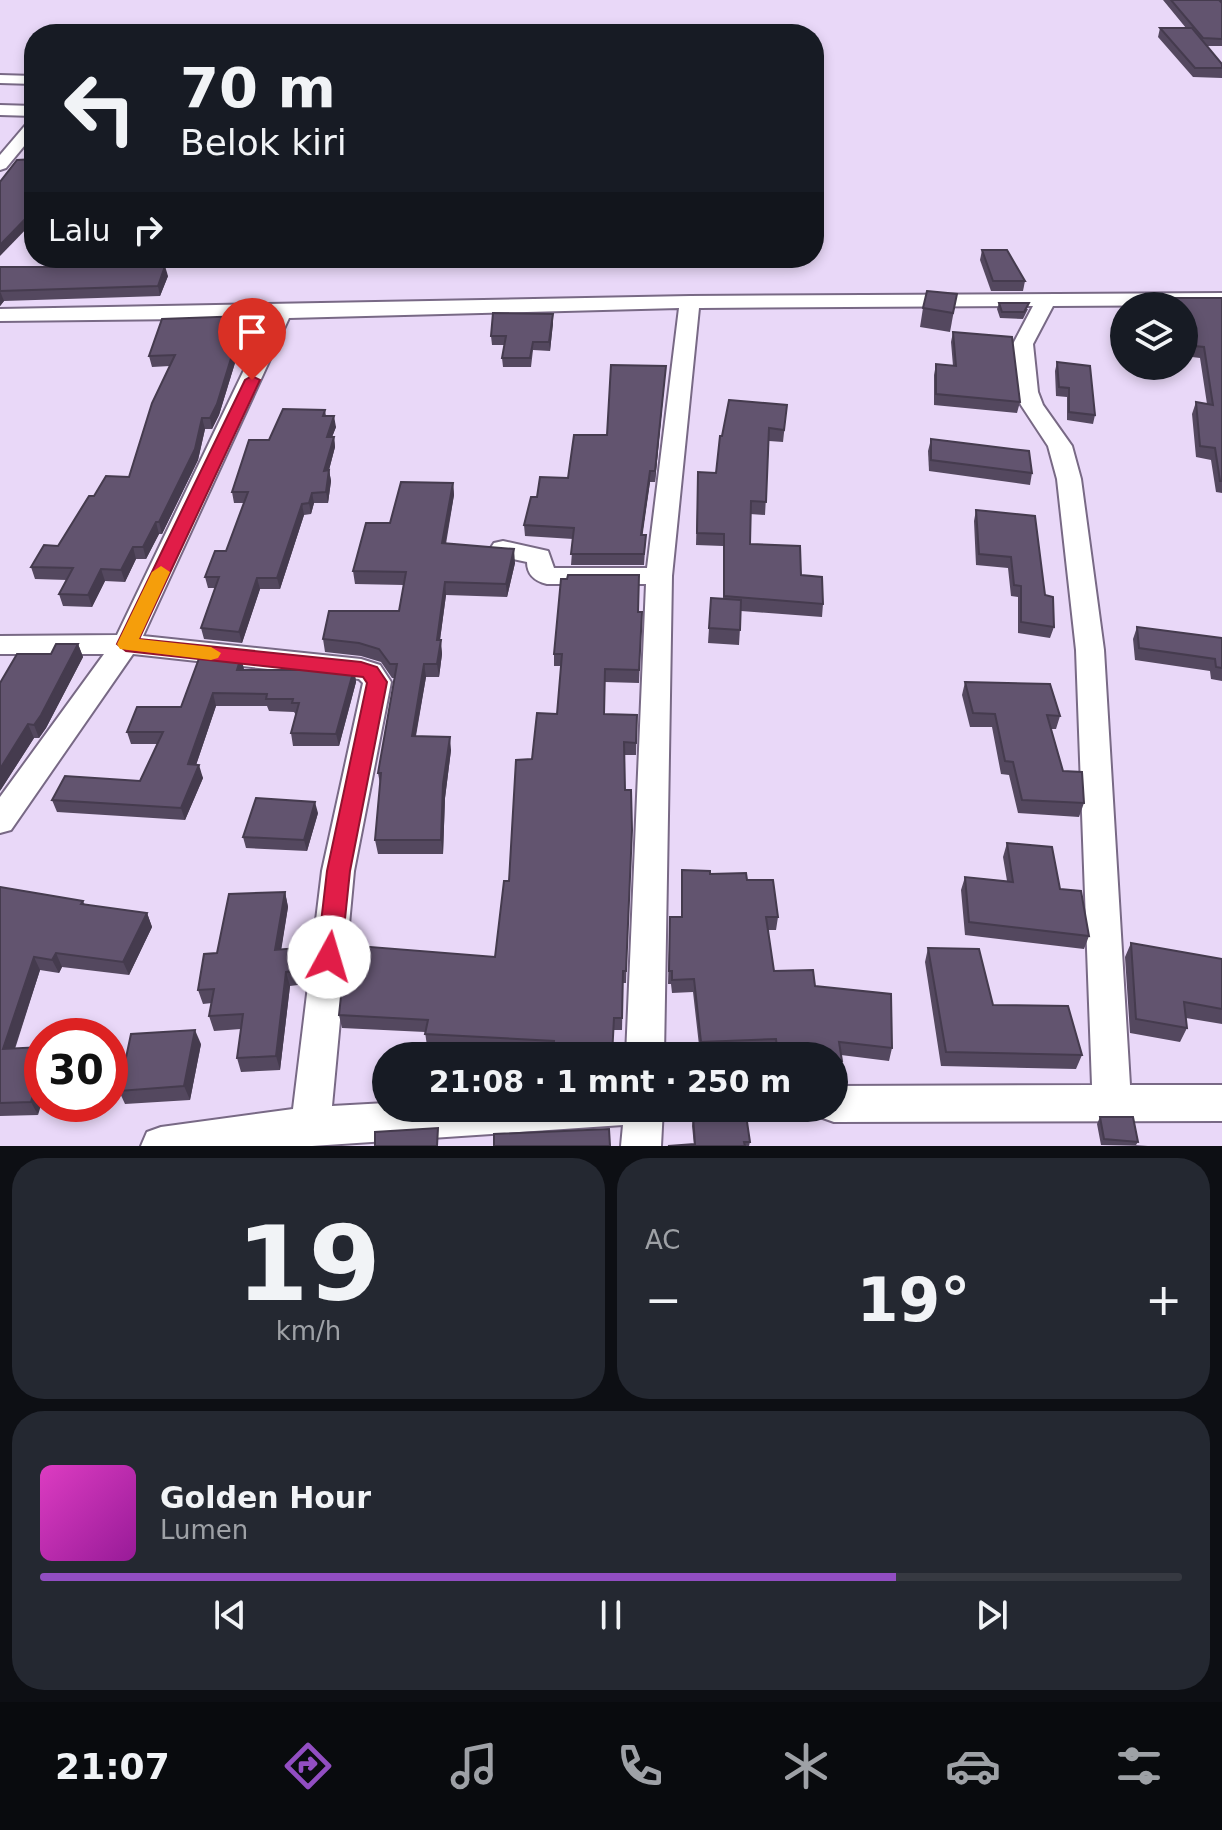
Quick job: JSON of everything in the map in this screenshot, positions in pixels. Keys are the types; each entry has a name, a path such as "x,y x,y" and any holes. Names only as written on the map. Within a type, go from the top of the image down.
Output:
{"street":[{"path":"0,79 24,80"},
{"path":"0,110 24,111"},
{"path":"0,165 24,136"},
{"path":"0,315 690,302 1222,299"},
{"path":"1046,300 1023,344 1027,392 1032,405 1060,446 1069,479 1089,635 1112,1101"},
{"path":"645,1042 659,576 690,302"},
{"path":"0,821 126,644 282,312"},
{"path":"503,549 539,557 542,574 547,576 659,576"},
{"path":"0,645 126,644 361,669 370,672 377,682 338,871 300,1134"},
{"path":"848,1104 1222,1103"},
{"path":"161,1146 447,1122"},
{"path":"641,1146 643,1122"}],"building":[{"path":"1171,0 1219,0 1222,3 1222,39 1203,38"},
{"path":"1160,28 1192,28 1222,68 1195,68"},
{"path":"17,160 24,160 24,220 0,245 0,182"},
{"path":"982,250 1007,250 1025,281 993,281"},
{"path":"0,267 164,268 158,286 0,291"},
{"path":"927,291 957,294 953,313 923,308"},
{"path":"1198,298 1222,298 1222,481 1215,448 1200,446 1196,402 1213,405 1204,347 1198,346"},
{"path":"999,303 1029,303 1024,312 1002,312"},
{"path":"493,313 553,314 549,342 533,342 530,358 502,358 506,336 491,336"},
{"path":"244,316 217,404 210,418 202,418 195,449 159,522 156,522 143,547 133,547 121,570 101,569 88,595 59,594 73,568 31,567 44,545 58,546 89,496 94,496 106,476 129,477 152,403 175,355 149,356 162,319"},
{"path":"953,332 1012,337 1020,402 936,394 936,364 956,366"},
{"path":"1057,362 1090,366 1095,415 1069,412 1069,388 1059,387"},
{"path":"611,365 666,366 655,471 650,471 641,535 646,535 644,554 571,554 574,528 524,525 531,497 537,497 540,477 568,478 574,435 607,435"},
{"path":"729,400 787,405 784,430 769,428 766,502 751,501 750,544 800,546 801,575 822,577 823,604 724,596 724,534 697,533 698,472 716,473 720,436"},
{"path":"283,409 325,410 323,416 334,416 327,437 334,437 324,471 329,470 326,492 312,493 309,503 302,504 277,578 257,578 239,632 201,628 219,577 205,577 215,551 226,551 248,492 232,492 249,440 269,440"},
{"path":"931,439 1029,451 1032,473 931,460"},
{"path":"401,482 453,483 442,543 514,549 506,584 445,582 437,664 424,664 412,736 450,737 443,784 441,840 375,840 381,773 378,773 397,664 390,664 379,649 323,639 329,611 399,611 406,572 353,571 366,523 390,523"},
{"path":"976,510 1035,516 1045,595 1053,597 1054,627 1021,622 1021,586 1014,585 1011,557 979,554"},
{"path":"568,575 639,575 638,612 642,612 639,670 605,669 604,714 637,715 636,743 624,742 625,790 631,790 632,830 622,1018 614,1018 613,1042 554,1042 425,1034 428,1020 339,1015 343,977 351,977 358,946 495,957 504,881 509,881 516,760 532,759 537,713 557,714 562,654 554,654 561,579 567,579"},
{"path":"711,598 741,600 740,630 709,628"},
{"path":"1137,627 1222,638 1222,668 1216,667 1215,659 1139,648"},
{"path":"56,644 78,644 41,715 34,725 28,724 0,769 0,683 17,654 51,654"},
{"path":"201,653 241,657 237,670 301,670 316,668 317,665 354,669 336,734 291,733 299,703 292,703 293,699 266,699 267,694 213,693 188,764 199,765 181,808 52,800 65,776 140,781 163,732 127,732 137,707 181,707"},
{"path":"965,682 1050,684 1060,716 1047,715 1063,771 1082,772 1084,803 1022,800 1013,762 1005,761 995,714 973,713"},
{"path":"256,798 315,802 304,840 243,837"},
{"path":"1007,843 1052,847 1060,889 1081,891 1089,936 969,922 965,877 1013,882"},
{"path":"682,870 710,871 710,874 746,873 747,880 773,880 778,917 766,917 774,971 813,970 815,986 891,994 892,1048 848,1042 776,1042 776,1039 701,1042 694,979 672,980 672,971 669,971 670,917 682,917"},
{"path":"0,887 83,901 81,904 147,913 123,962 56,953 52,960 34,957 3,1049 24,1048 24,1102 0,1103"},
{"path":"285,892 275,950 297,948 294,971 286,972 276,1056 237,1058 243,1014 209,1016 214,989 198,990 204,954 217,953 229,894"},
{"path":"1131,943 1222,959 1222,1009 1184,1002 1187,1028 1136,1019"},
{"path":"928,948 979,949 993,1005 1068,1006 1082,1055 946,1052"},
{"path":"195,1030 184,1086 128,1090 131,1034"},
{"path":"1100,1117 1133,1117 1138,1142 1104,1139"},
{"path":"693,1122 747,1122 750,1142 744,1142 745,1146 668,1146 695,1144"},
{"path":"438,1128 437,1146 375,1146 375,1132"},
{"path":"609,1129 610,1146 494,1146 494,1134"}],"slow traffic":[{"path":"161,572 126,644 211,653"}],"route":[{"path":"252,380 126,644 361,669 370,672 377,682 338,871 329,957"}]}
